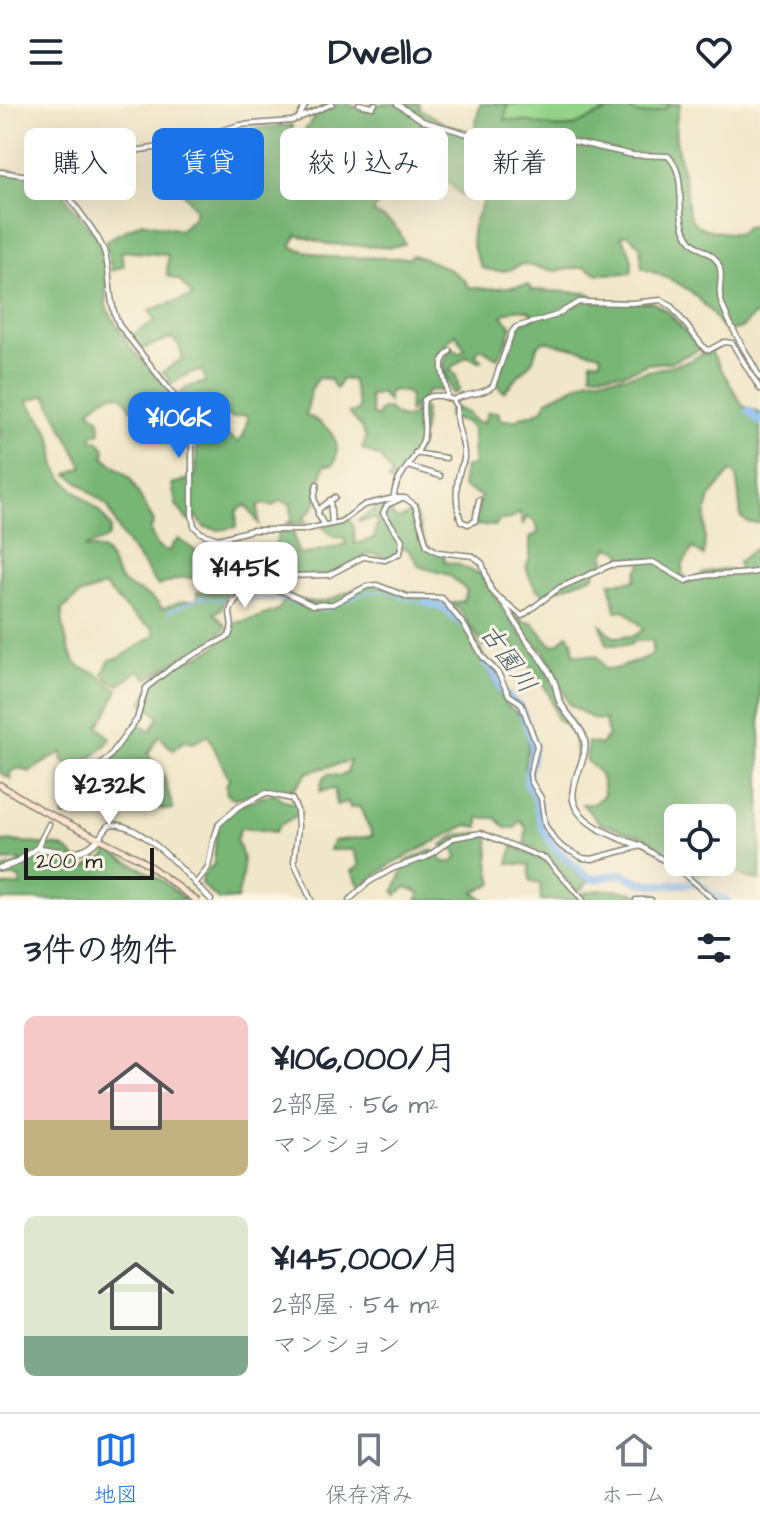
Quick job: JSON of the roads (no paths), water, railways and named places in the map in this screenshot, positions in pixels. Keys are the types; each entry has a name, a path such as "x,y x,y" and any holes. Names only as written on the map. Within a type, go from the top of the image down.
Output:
{"main road":[{"path":"0,785 39,809 154,868 196,900"}],"street":[{"path":"298,119 306,104"},
{"path":"136,151 168,146 240,125 288,122 332,104"},
{"path":"359,104 373,107 375,104"},
{"path":"397,104 423,121 488,140 571,141 633,155 668,156 677,168 687,237 715,259 720,267 719,294 724,311 760,378"},
{"path":"0,172 24,175"},
{"path":"74,200 103,248 114,313 119,325 183,407 191,433 194,526 201,533 218,539 252,530 302,530 341,522 364,505 394,498 402,498 415,505 427,546 438,552 473,556 482,563 491,590 548,670 559,700 583,735 585,752 573,793 579,812 604,832 641,846 688,877 714,900"},
{"path":"394,498 397,482 424,437 421,416 424,400 433,396 450,399 488,391 493,386 516,327 554,316 579,302 632,303 649,299 666,302 705,349 724,342 732,343 760,389"},
{"path":"450,351 441,362 441,371 450,399 457,407 455,425 462,439 464,461 459,471 457,489 459,516 464,523 475,521 479,500"},
{"path":"415,453 446,458"},
{"path":"408,466 440,476"},
{"path":"317,484 314,498 324,525"},
{"path":"318,512 332,498 332,524"},
{"path":"271,590 284,576 329,575 363,557 385,560 400,553 402,540 383,513 387,505 402,498"},
{"path":"497,598 503,598 515,613 522,616 559,588 611,565 653,562 686,581 708,573 746,575 760,571"},
{"path":"58,807 74,781 91,775 116,748 137,719 146,688 175,665 229,636 232,630 228,616 230,606 242,593 282,591 306,604 333,604 367,586 377,585 408,597 442,598 483,657 498,673 509,695 521,703 537,746 531,781 541,798 545,825 562,847 583,858 592,859 641,846"},
{"path":"195,884 208,868 219,824 238,807 266,793 279,794 292,799 297,810 294,862 311,900"},
{"path":"0,868 16,863 37,848 49,824"},
{"path":"37,848 82,853 91,848 109,825 118,824 128,827 156,846 211,900"},
{"path":"349,900 369,882 394,868 427,857 453,838 481,833 546,859 583,900"},
{"path":"636,900 651,900"}],"waterway":[{"path":"749,411 760,422"},
{"path":"241,600 275,599 323,611 365,593 385,591 413,602 427,603"},
{"path":"168,612 202,597 229,601"},
{"name":"古園川","path":"427,603 444,608 460,622"},
{"name":"古園川","path":"487,664 501,689 520,707 533,743 528,785 535,796 542,826 555,849 593,879 622,874 658,885 698,883 712,895 726,900"}]}
